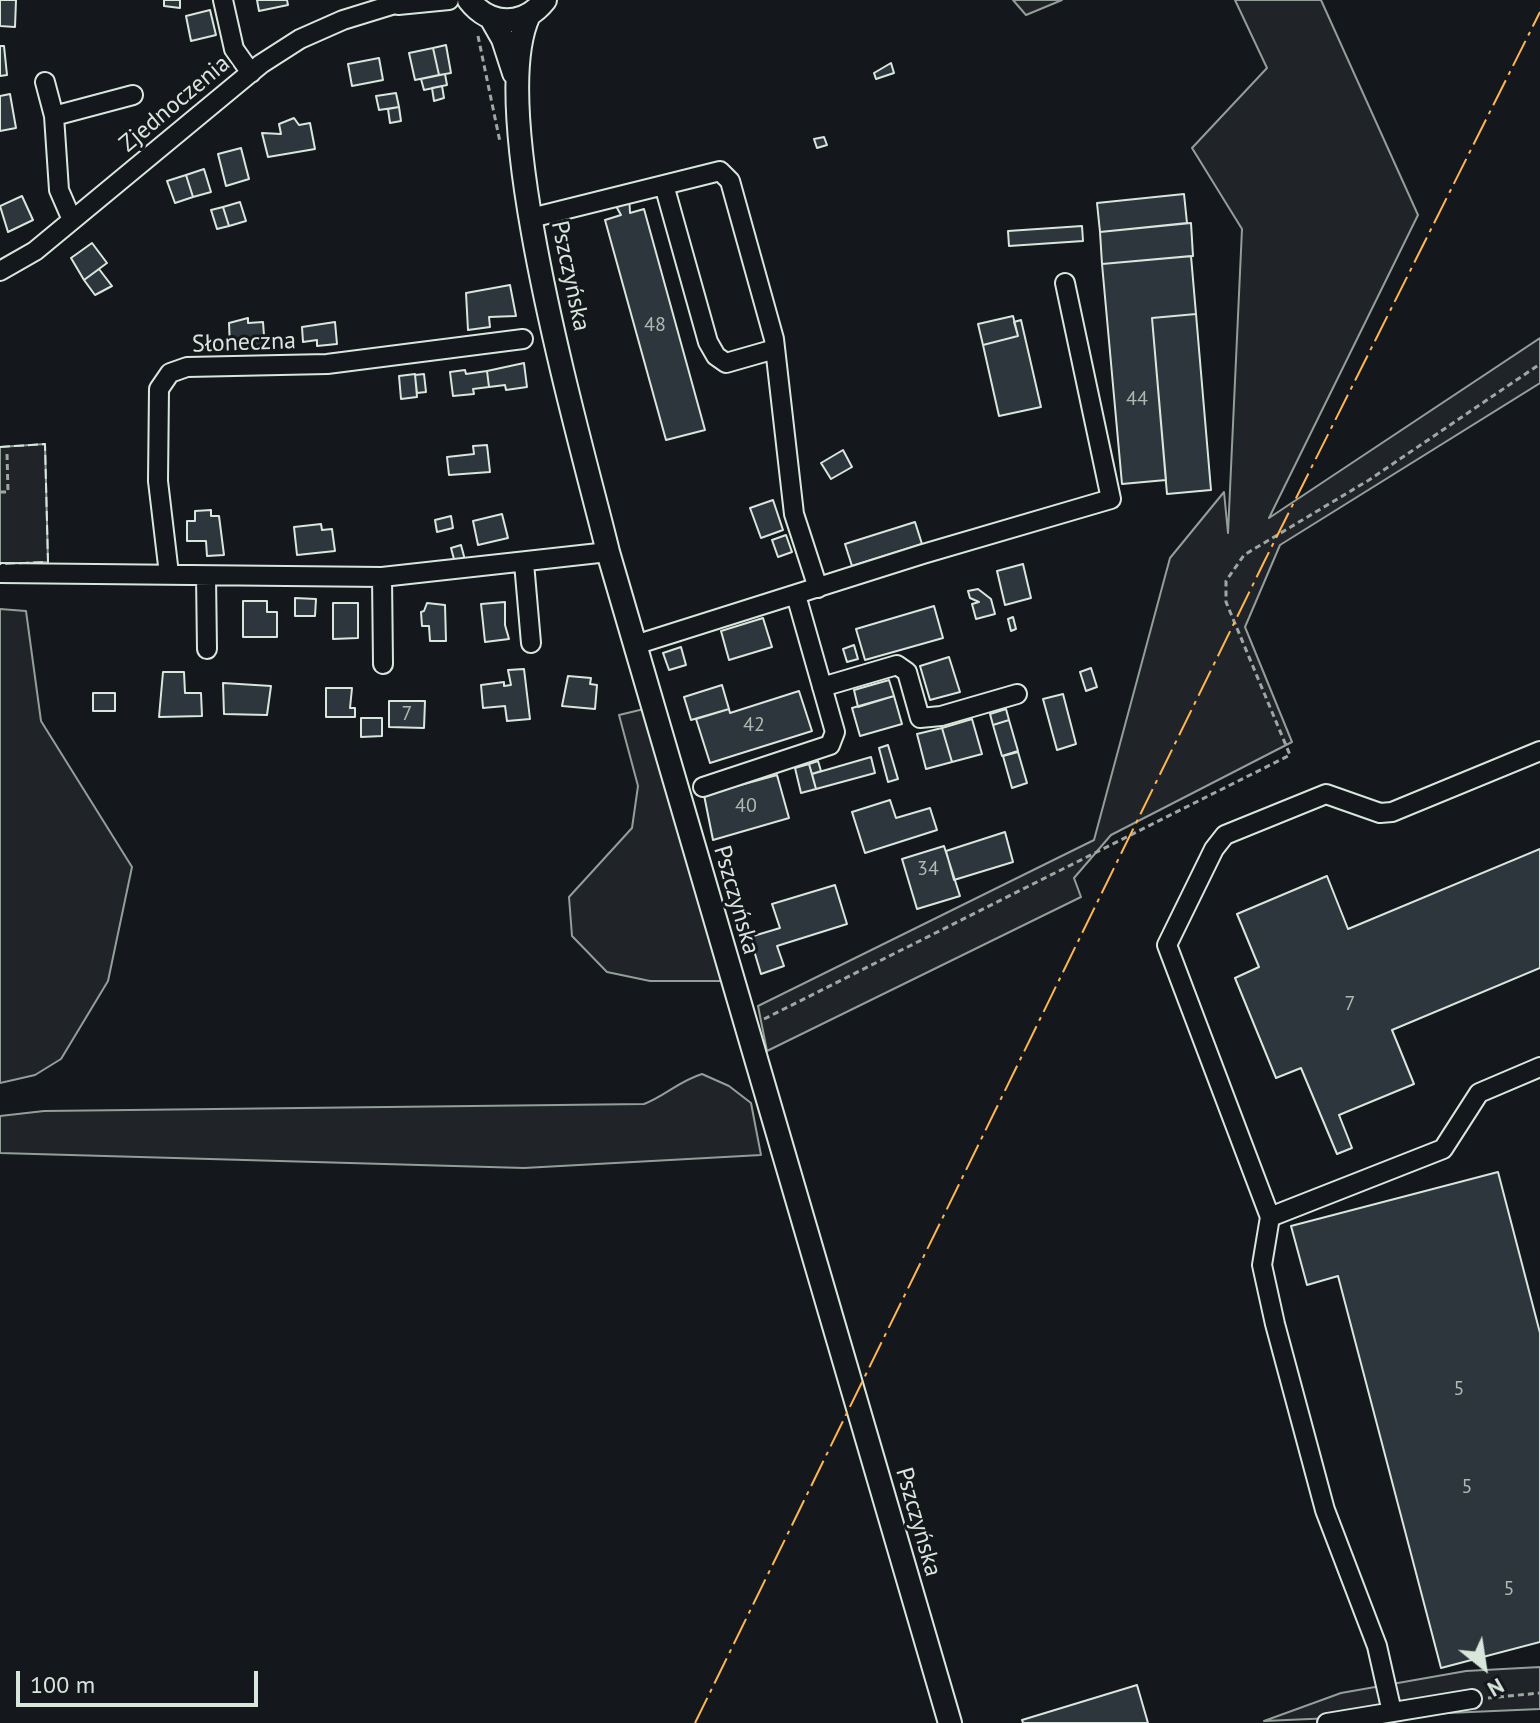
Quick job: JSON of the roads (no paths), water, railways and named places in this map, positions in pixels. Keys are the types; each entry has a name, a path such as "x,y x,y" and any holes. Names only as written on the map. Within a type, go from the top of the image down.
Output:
{"main road":[{"path":"469,0 484,24 510,21 537,8"},
{"name":"Pszczyńska","path":"537,8 522,29 517,81 523,180 608,552 950,1723"},
{"name":"Pszczyńska","path":"484,24 503,39 517,81"}],"street":[{"path":"223,0 234,49 251,73"},
{"name":"Zjednoczenia","path":"0,271 35,251 251,73 300,39 343,20 403,2 469,0"},
{"path":"45,82 54,116 59,190 72,220"},
{"path":"54,116 133,95"},
{"path":"531,218 720,171 730,181 775,349 794,514 818,588"},
{"path":"664,185 708,342 716,356 726,363 775,349"},
{"path":"635,645 1111,499 1065,283"},
{"name":"Słoneczna","path":"169,574 158,481 159,389 170,373 187,367 327,364 523,339"},
{"path":"0,573 382,577 608,552"},
{"path":"524,563 531,643"},
{"path":"206,576 207,649"},
{"path":"382,577 383,664"},
{"path":"703,787 830,745 835,732 796,595"},
{"path":"822,687 897,665 907,672 920,718 941,716 1017,694"},
{"path":"1392,1712 1377,1646 1325,1510 1275,1324 1262,1265 1270,1217 1167,945 1214,849 1225,835 1326,794 1380,813 1392,812 1540,751"},
{"path":"1270,1217 1443,1149 1479,1093 1540,1067"},
{"path":"1331,1722 1472,1699"}]}
